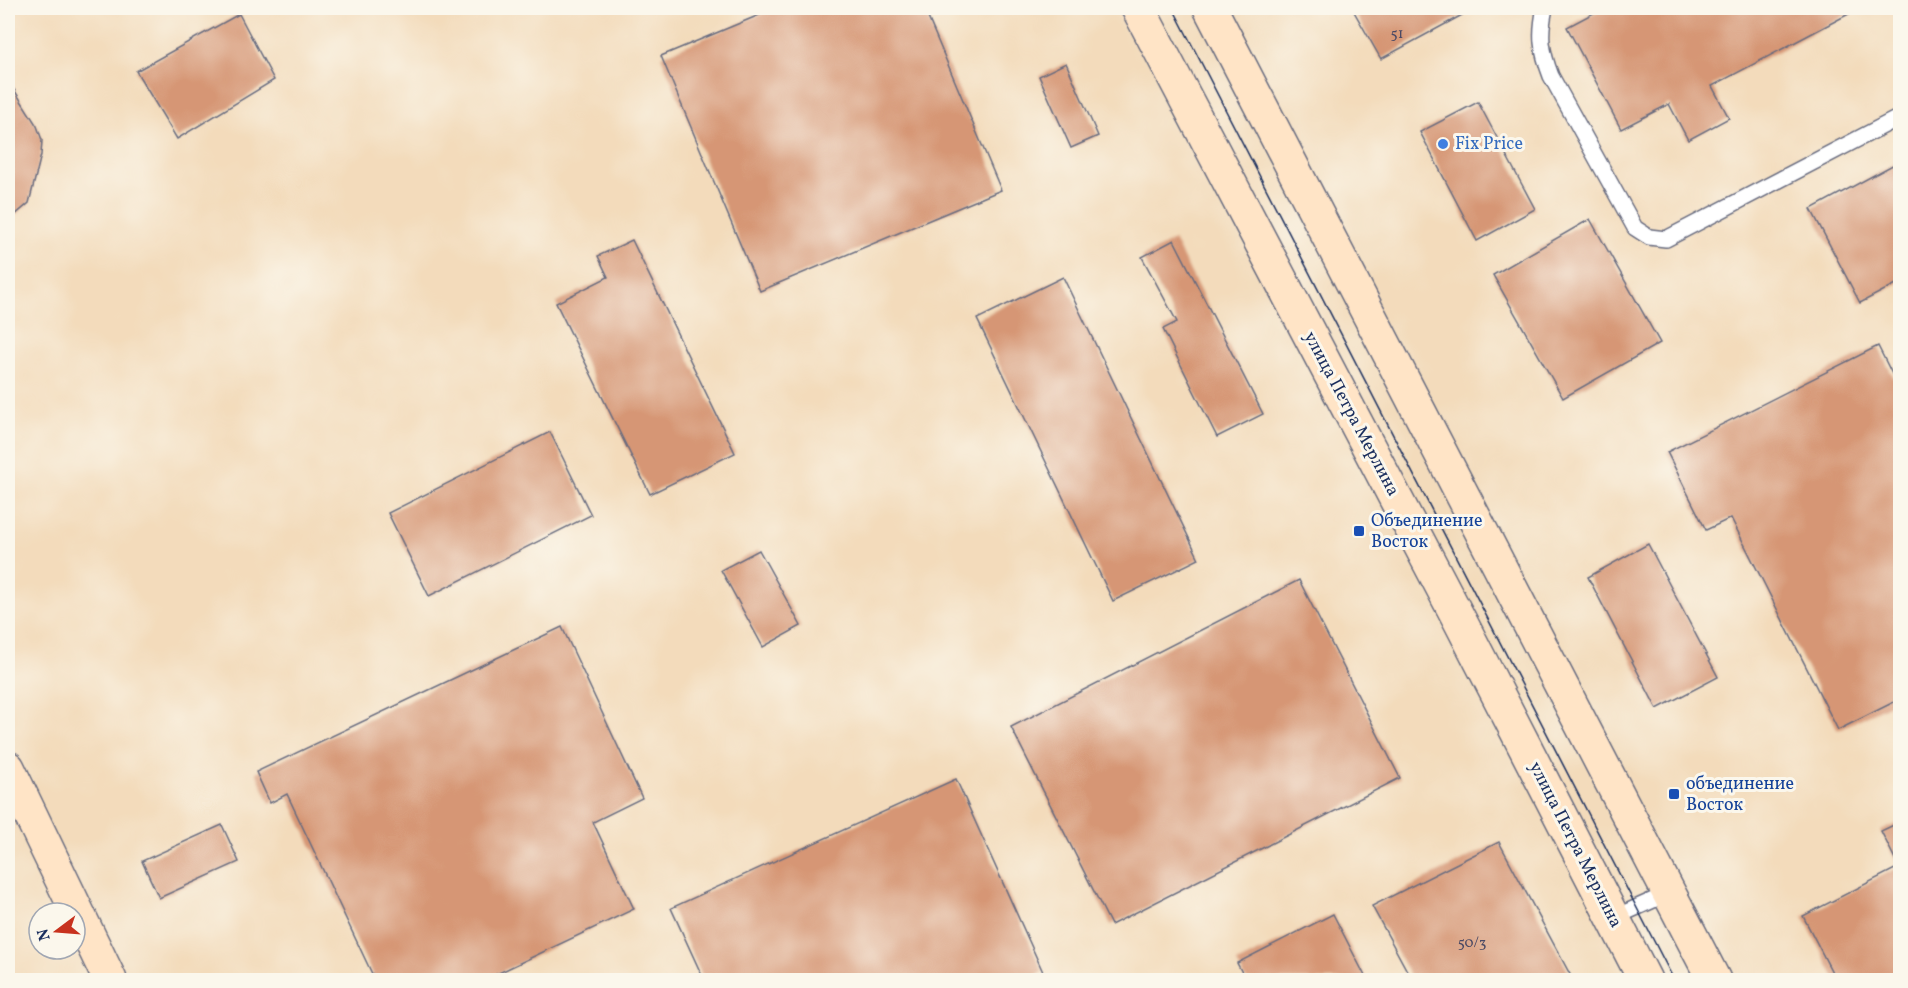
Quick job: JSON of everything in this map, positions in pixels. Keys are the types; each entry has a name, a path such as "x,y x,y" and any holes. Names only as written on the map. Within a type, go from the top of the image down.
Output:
{"main road":[{"name":"улица Петра Мерлина","path":"1138,8 1459,619 1645,981"},
{"path":"1210,8 1714,981"},
{"path":"8,768 110,981"}],"lane":[{"path":"1545,8 1541,28 1542,51 1551,76 1635,228 1649,237 1666,239 1900,117"},
{"path":"1613,918 1669,893"}],"building":[{"path":"776,8 924,8 1001,190 760,291 661,56"},
{"path":"1352,8 1475,8 1381,59"},
{"path":"1603,8 1860,8 1712,86 1729,118 1688,140 1669,104 1621,129 1567,27"},
{"path":"239,14 274,80 177,139 136,71"},
{"path":"1066,63 1098,136 1071,148 1039,76"},
{"path":"8,80 37,126 42,140 41,155 29,203 8,221"},
{"path":"1478,102 1535,209 1477,241 1420,132"},
{"path":"1900,161 1900,282 1860,303 1811,209"},
{"path":"1590,219 1660,343 1563,398 1493,275"},
{"path":"632,240 735,453 650,494 556,303 608,277 598,256"},
{"path":"1174,240 1263,414 1217,437 1163,329 1177,322 1142,257"},
{"path":"1063,277 1199,559 1113,601 977,319"},
{"path":"1878,346 1900,390 1900,699 1838,730 1731,518 1706,530 1667,452"},
{"path":"550,432 591,515 429,596 388,513"},
{"path":"1648,544 1718,677 1657,709 1588,577"},
{"path":"759,550 801,626 763,647 721,570"},
{"path":"1299,580 1400,778 1111,925 1011,727"},
{"path":"562,627 642,798 593,822 634,909 484,980 375,980 287,794 270,803 256,772"},
{"path":"956,779 1043,972 1025,980 704,980 671,908"},
{"path":"1900,822 1900,980 1836,980 1803,916 1899,867 1881,831"},
{"path":"222,825 239,862 159,898 142,861"},
{"path":"1499,842 1573,980 1412,980 1372,906"},
{"path":"1333,914 1367,980 1246,980 1237,963"}],"tram line":[{"path":"1173,8 1674,980"}],"place":[{"name":"Fix Price","path":"1443,144"},
{"name":"Объединение Восток","path":"1359,531"},
{"name":"объединение Восток","path":"1674,794"}]}
